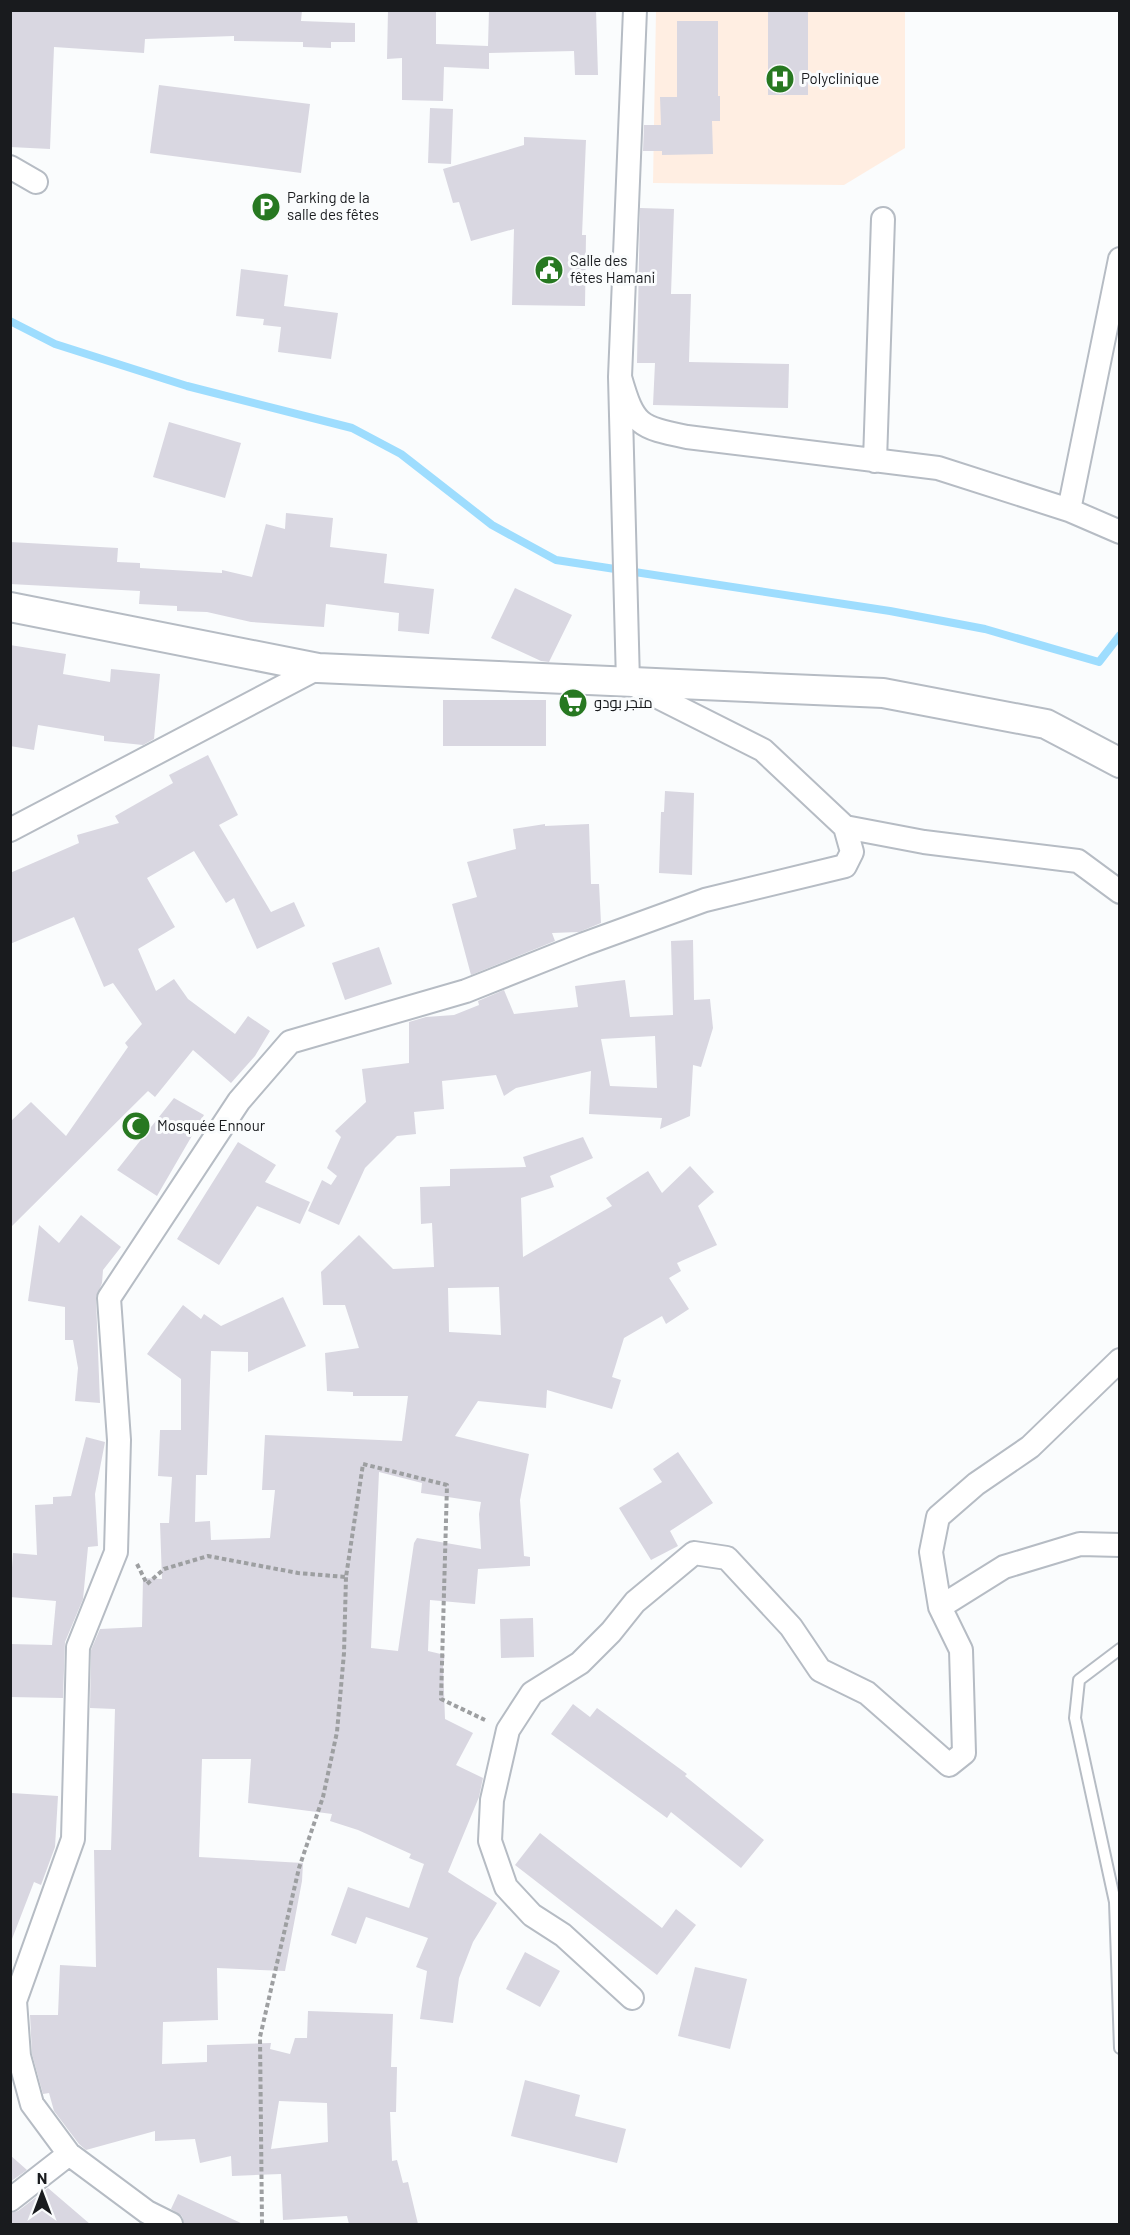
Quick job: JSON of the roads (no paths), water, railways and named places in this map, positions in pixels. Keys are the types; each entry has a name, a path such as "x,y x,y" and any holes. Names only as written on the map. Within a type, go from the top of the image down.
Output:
{"street":[{"path":"628,682 621,377 635,10"},
{"path":"10,167 36,182"},
{"path":"875,461 883,219"},
{"path":"1069,510 1119,258"},
{"path":"621,377 629,407 648,429 687,437 938,468 1069,510 1119,532"},
{"path":"10,608 318,668 884,693 1046,724 1119,763"},
{"path":"10,830 318,668"},
{"path":"171,2224 147,2212 69,2154 32,2104 19,2056 15,2001 73,1839 78,1647 116,1552 119,1440 109,1298 239,1101 290,1042 466,991 584,944 705,900 845,866 852,852 845,827 764,750 628,682"},
{"path":"845,827 924,842 1078,861 1119,892"},
{"path":"632,1998 563,1935 532,1915 506,1887 490,1841 492,1800 507,1730 532,1693 580,1664 611,1632 635,1602 694,1553 727,1558 791,1627 820,1670 867,1693 949,1765 964,1753 960,1650 940,1607 931,1552 938,1517 976,1484 1030,1447 1119,1360"},
{"path":"940,1607 1004,1567 1080,1544 1119,1545"},
{"path":"10,2200 69,2154"}],"lane":[{"path":"1119,1648 1079,1680 1075,1718 1115,1902 1119,2048"}],"waterway":[{"path":"10,321 55,344 187,386 352,428 401,454 492,525 556,560 890,611 985,629 1099,662 1120,635"}],"place":[{"name":"Polyclinique","path":"780,79"},
{"name":"Parking de la salle des fêtes","path":"266,207"},
{"name":"Salle des fêtes Hamani","path":"549,270"},
{"name":"متجر بودو","path":"573,703"},
{"name":"Mosquée Ennour","path":"136,1126"}]}
